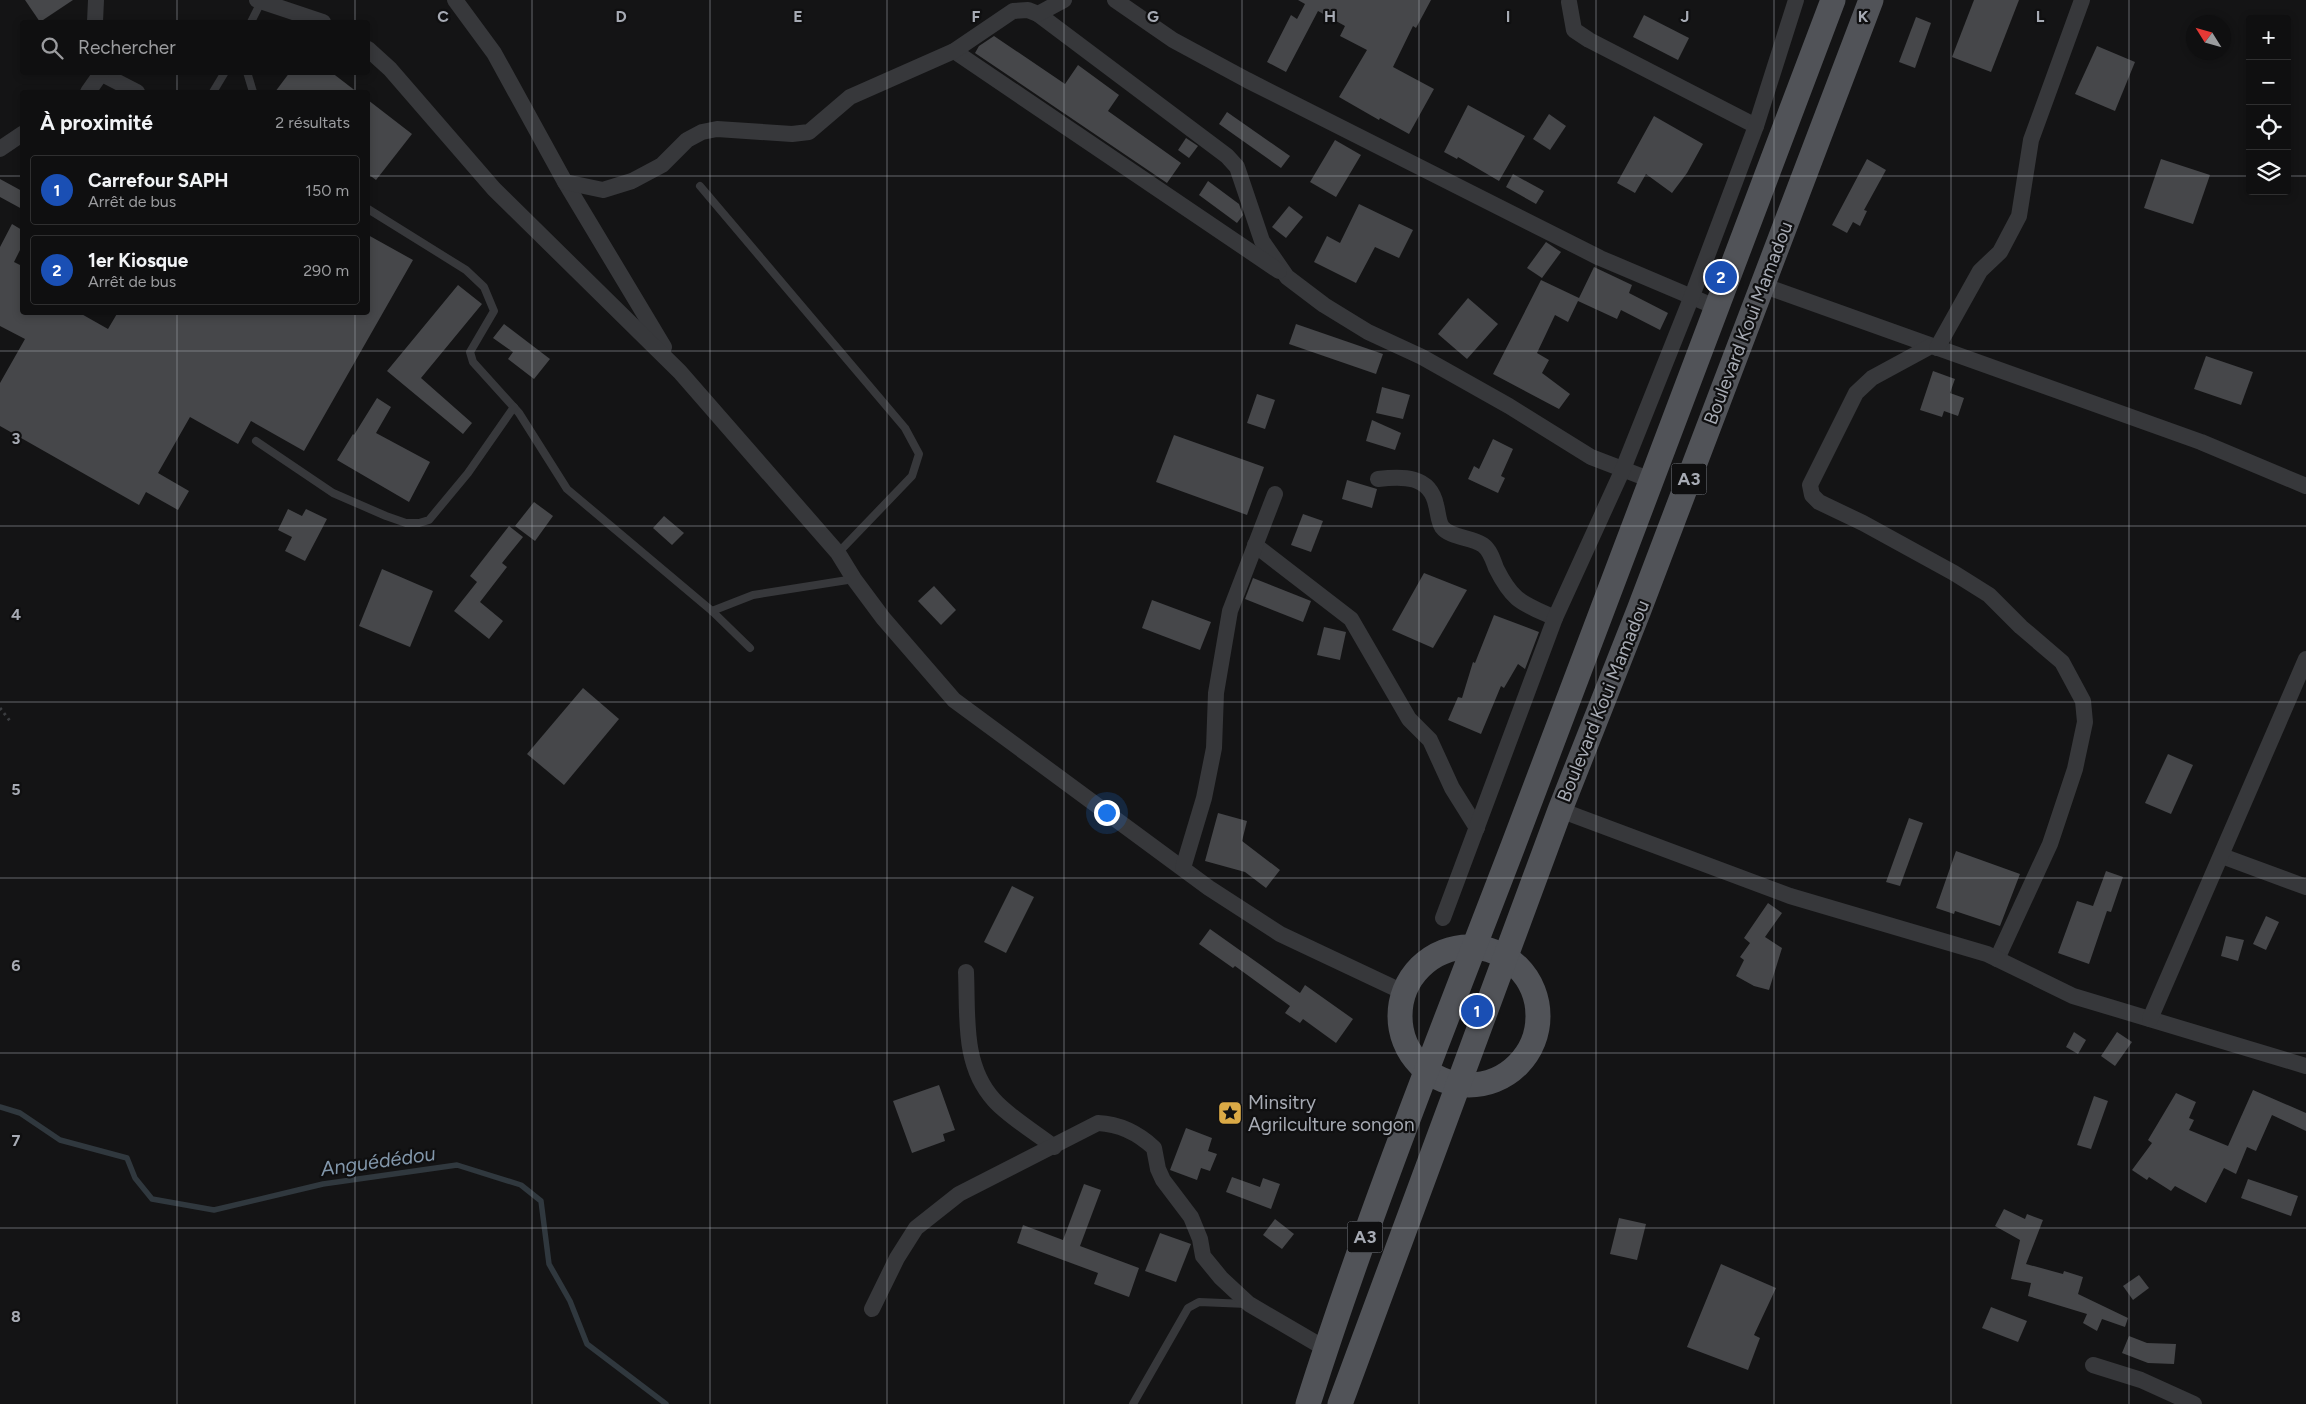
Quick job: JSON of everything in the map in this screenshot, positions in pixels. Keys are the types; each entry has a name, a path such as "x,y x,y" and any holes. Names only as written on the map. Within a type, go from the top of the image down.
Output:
{"main road":[{"name":"Boulevard Koui Mamadou","path":"1308,1404 1426,1072 1718,308 1832,0"},
{"name":"Boulevard Koui Mamadou","path":"1340,1404 1560,810 1639,610 1871,0"},
{"path":"1474,947 1490,950 1506,957 1524,973 1534,994 1538,1018 1534,1041 1521,1061 1503,1076 1481,1084 1457,1085 1441,1080 1426,1072 1411,1056 1402,1036 1399,1014 1403,992 1414,973 1431,958 1451,949 1474,947"}],"street":[{"path":"95,20 96,0"},
{"path":"455,0 494,53 564,182 641,311 680,372"},
{"path":"1038,14 1064,0"},
{"path":"1568,0 1574,30 1690,94 1756,126"},
{"path":"1443,918 1555,618 1623,469 1692,296 1756,126 1796,0"},
{"path":"1997,959 2050,844 2075,769 2085,722 2083,701 2062,662 2021,627 1989,595 1954,572 1863,523 1819,502 1812,495 1810,485 1856,393 1872,378 1934,347 1980,271 2000,252 2019,216 2031,140 2082,0"},
{"path":"259,1 317,20"},
{"path":"1119,1 1173,40 1247,80 1600,258 1718,308"},
{"path":"564,182 603,190 632,181 662,165 687,140 702,132 717,129 792,134 809,132 850,98 954,51 1013,11 1028,10 1038,14 1227,156 1238,167 1262,241 1287,277"},
{"path":"370,51 390,68 494,190 680,372 838,553 854,579 883,618 954,700 1182,868 1280,934 1403,992"},
{"path":"954,51 1287,277 1324,305 1368,332 1422,356 1509,406 1591,457 1651,480"},
{"path":"89,90 101,75"},
{"path":"106,75 133,90"},
{"path":"0,149 20,135"},
{"path":"1762,285 2201,442 2306,486"},
{"path":"1378,479 1403,476 1420,480 1430,489 1436,502 1440,525 1445,530 1483,545 1490,552 1505,586 1520,602 1555,618"},
{"path":"1182,868 1204,798 1214,748 1216,693 1230,611 1275,494"},
{"path":"1255,545 1351,619 1409,719 1430,740 1452,788 1477,828"},
{"path":"2150,1019 2306,659"},
{"path":"1560,810 1790,896 1987,954 2073,996 2306,1066"},
{"path":"2222,856 2306,887"},
{"path":"966,972 971,1058 977,1076 994,1100 1054,1147"},
{"path":"872,1309 916,1228 958,1194 1054,1147 1098,1123 1119,1126 1140,1136 1154,1148 1162,1180 1191,1217 1200,1239 1203,1256 1221,1278 1249,1304 1326,1349"},
{"path":"2093,1365 2141,1380 2194,1404"}],"lane":[{"path":"252,20 259,1"},
{"path":"214,90 223,75"},
{"path":"248,75 252,90"},
{"path":"700,186 904,428 919,454 912,476 838,553"},
{"path":"370,211 466,270 484,286 494,311 470,352 473,362 514,407 567,489 712,611 750,648"},
{"path":"256,441 333,493 406,523 419,523 429,520 468,473 514,407"},
{"path":"712,611 753,595 854,579"},
{"path":"1133,1404 1188,1308 1199,1302 1249,1304"}],"path":[{"path":"0,708 10,721"}],"building":[{"path":"25,0 73,0 43,20 39,20"},
{"path":"1298,0 1431,0 1416,28 1413,26 1393,67 1434,89 1409,134 1380,118 1379,120 1339,97 1367,50 1340,36 1345,26 1318,11 1286,72 1267,62 1291,15 1297,19 1305,4"},
{"path":"1974,0 2019,0 1991,72 1952,57"},
{"path":"1644,15 1689,38 1678,60 1633,37"},
{"path":"1916,17 1931,23 1915,68 1899,62"},
{"path":"994,36 1065,84 1078,65 1119,95 1108,111 1181,163 1167,183 975,53 979,46"},
{"path":"2097,46 2135,62 2115,111 2075,94"},
{"path":"288,75 335,75 354,90 276,90"},
{"path":"370,102 412,134 376,180 370,176"},
{"path":"1468,105 1525,136 1499,181 1458,157 1457,159 1444,152"},
{"path":"1227,112 1290,156 1281,168 1219,124"},
{"path":"1549,114 1566,126 1550,150 1533,139"},
{"path":"1654,116 1703,144 1687,173 1672,193 1646,174 1635,193 1617,183"},
{"path":"1186,138 1198,146 1189,158 1178,150"},
{"path":"1335,140 1361,155 1336,197 1310,182"},
{"path":"1867,159 1886,170 1864,210 1867,211 1860,226 1853,222 1847,233 1832,225"},
{"path":"2161,159 2210,175 2193,224 2144,208"},
{"path":"1513,174 1544,191 1536,204 1506,187"},
{"path":"0,179 20,190 20,208 0,197"},
{"path":"1208,181 1239,204 1243,215 1237,223 1199,195"},
{"path":"1359,204 1413,230 1399,258 1375,247 1356,283 1314,262 1327,236 1340,243"},
{"path":"1289,206 1303,217 1286,238 1272,227"},
{"path":"12,224 20,229 20,250 14,262 20,265 20,315 83,315 108,329 116,315 370,315 370,236 413,260 304,451 251,421 238,444 190,417 158,473 189,491 178,510 146,492 139,505 0,426 0,383 25,339 0,326 0,247"},
{"path":"1546,242 1561,252 1542,278 1527,268"},
{"path":"1594,267 1632,285 1629,293 1668,313 1660,330 1621,310 1617,319 1578,301 1568,322 1555,315 1537,353 1549,360 1542,373 1570,394 1559,409 1493,374 1541,280 1579,298"},
{"path":"458,285 482,304 421,378 472,423 463,434 387,371"},
{"path":"1468,298 1498,324 1467,359 1438,334"},
{"path":"504,324 550,359 534,379 508,359 513,352 493,338"},
{"path":"1296,324 1383,354 1376,374 1289,344"},
{"path":"2206,356 2253,372 2241,405 2194,389"},
{"path":"1933,371 1955,379 1950,393 1964,398 1958,416 1944,411 1942,417 1920,410"},
{"path":"1382,387 1410,395 1403,419 1376,413"},
{"path":"1257,394 1275,400 1265,429 1247,423"},
{"path":"377,398 391,407 376,433 430,462 409,502 337,460"},
{"path":"1372,420 1401,433 1395,450 1366,441"},
{"path":"1174,435 1264,467 1247,515 1156,482"},
{"path":"1493,439 1513,449 1501,476 1505,478 1498,493 1468,479 1474,466 1479,469"},
{"path":"1347,480 1377,489 1372,508 1342,499"},
{"path":"534,502 553,516 535,541 515,526"},
{"path":"288,509 302,516 306,509 327,519 305,561 285,551 292,537 278,530"},
{"path":"1303,514 1323,521 1311,552 1291,545"},
{"path":"664,516 684,533 672,545 653,528"},
{"path":"509,526 523,537 502,563 507,567 480,602 503,621 489,639 454,611 477,582 470,576"},
{"path":"382,569 433,591 410,647 359,626"},
{"path":"1424,573 1467,590 1433,648 1392,630"},
{"path":"1253,578 1311,601 1303,622 1245,599"},
{"path":"934,586 956,610 941,625 918,601"},
{"path":"1152,600 1211,622 1200,650 1142,628"},
{"path":"1494,615 1539,632 1525,669 1518,664 1504,688 1501,686 1481,734 1448,720 1458,697 1462,698 1473,662 1475,663"},
{"path":"1324,627 1346,632 1340,660 1317,655"},
{"path":"583,688 619,719 564,785 527,754"},
{"path":"2168,754 2193,765 2171,814 2145,803"},
{"path":"1218,813 1247,821 1242,841 1280,870 1266,888 1245,872 1205,861"},
{"path":"1909,818 1923,823 1900,886 1886,882"},
{"path":"1956,851 2020,874 2000,926 1955,911 1954,914 1936,908"},
{"path":"2106,871 2123,877 2111,912 2107,911 2089,964 2058,953 2077,901 2093,906"},
{"path":"1012,886 1034,897 1006,953 984,942"},
{"path":"1768,903 1782,913 1765,937 1782,948 1769,990 1754,986 1736,976 1744,960 1740,957 1750,943 1744,938"},
{"path":"2266,916 2279,922 2266,950 2253,944"},
{"path":"1210,929 1300,993 1305,985 1353,1019 1336,1043 1303,1019 1300,1023 1285,1013 1290,1006 1235,966 1233,968 1199,944"},
{"path":"2226,936 2244,940 2238,961 2221,956"},
{"path":"2074,1032 2086,1040 2078,1054 2066,1047"},
{"path":"2117,1032 2132,1042 2115,1066 2101,1056"},
{"path":"939,1085 955,1130 943,1134 945,1141 912,1153 893,1101"},
{"path":"2253,1090 2306,1113 2306,1131 2272,1115 2256,1151 2247,1147 2236,1174 2224,1168 2206,1203 2175,1186 2171,1191 2149,1177 2147,1180 2132,1170 2152,1143 2148,1140 2176,1093 2196,1102 2189,1118 2194,1120 2189,1130 2228,1146"},
{"path":"2094,1096 2108,1101 2091,1149 2077,1145"},
{"path":"1186,1128 1212,1138 1208,1151 1217,1154 1210,1171 1201,1168 1197,1180 1170,1170"},
{"path":"1232,1177 1260,1187 1263,1178 1280,1184 1271,1209 1226,1192"},
{"path":"2248,1179 2298,1196 2291,1216 2241,1198"},
{"path":"1084,1184 1101,1190 1080,1246 1139,1268 1129,1297 1094,1284 1098,1273 1017,1243 1023,1225 1063,1240"},
{"path":"2004,1209 2025,1219 2027,1214 2043,1220 2026,1264 2063,1274 2064,1271 2083,1277 2078,1294 2128,1318 2125,1327 2102,1319 2097,1331 2083,1323 2087,1314 2028,1296 2031,1283 2011,1279 2020,1240 1995,1226"},
{"path":"1619,1218 1646,1224 1637,1260 1610,1254"},
{"path":"1275,1219 1294,1234 1282,1249 1263,1235"},
{"path":"1160,1233 1191,1244 1176,1282 1145,1271"},
{"path":"1721,1264 1776,1288 1754,1335 1760,1338 1748,1370 1687,1347"},
{"path":"2139,1275 2149,1288 2133,1300 2123,1286"},
{"path":"1991,1307 2027,1321 2018,1342 1982,1328"},
{"path":"2129,1336 2147,1343 2176,1344 2174,1364 2148,1363 2122,1353"}],"waterway":[{"name":"Anguédédou","path":"0,1107 20,1113 60,1140 127,1158 135,1178 152,1199 214,1210 323,1184 457,1165 521,1185 541,1201 549,1264 570,1301 587,1344 666,1404"}],"place":[{"name":"1er Kiosque","path":"1721,277"},
{"name":"Carrefour SAPH","path":"1477,1011"},
{"name":"Minsitry Agrilculture songon","path":"1230,1113"}]}
